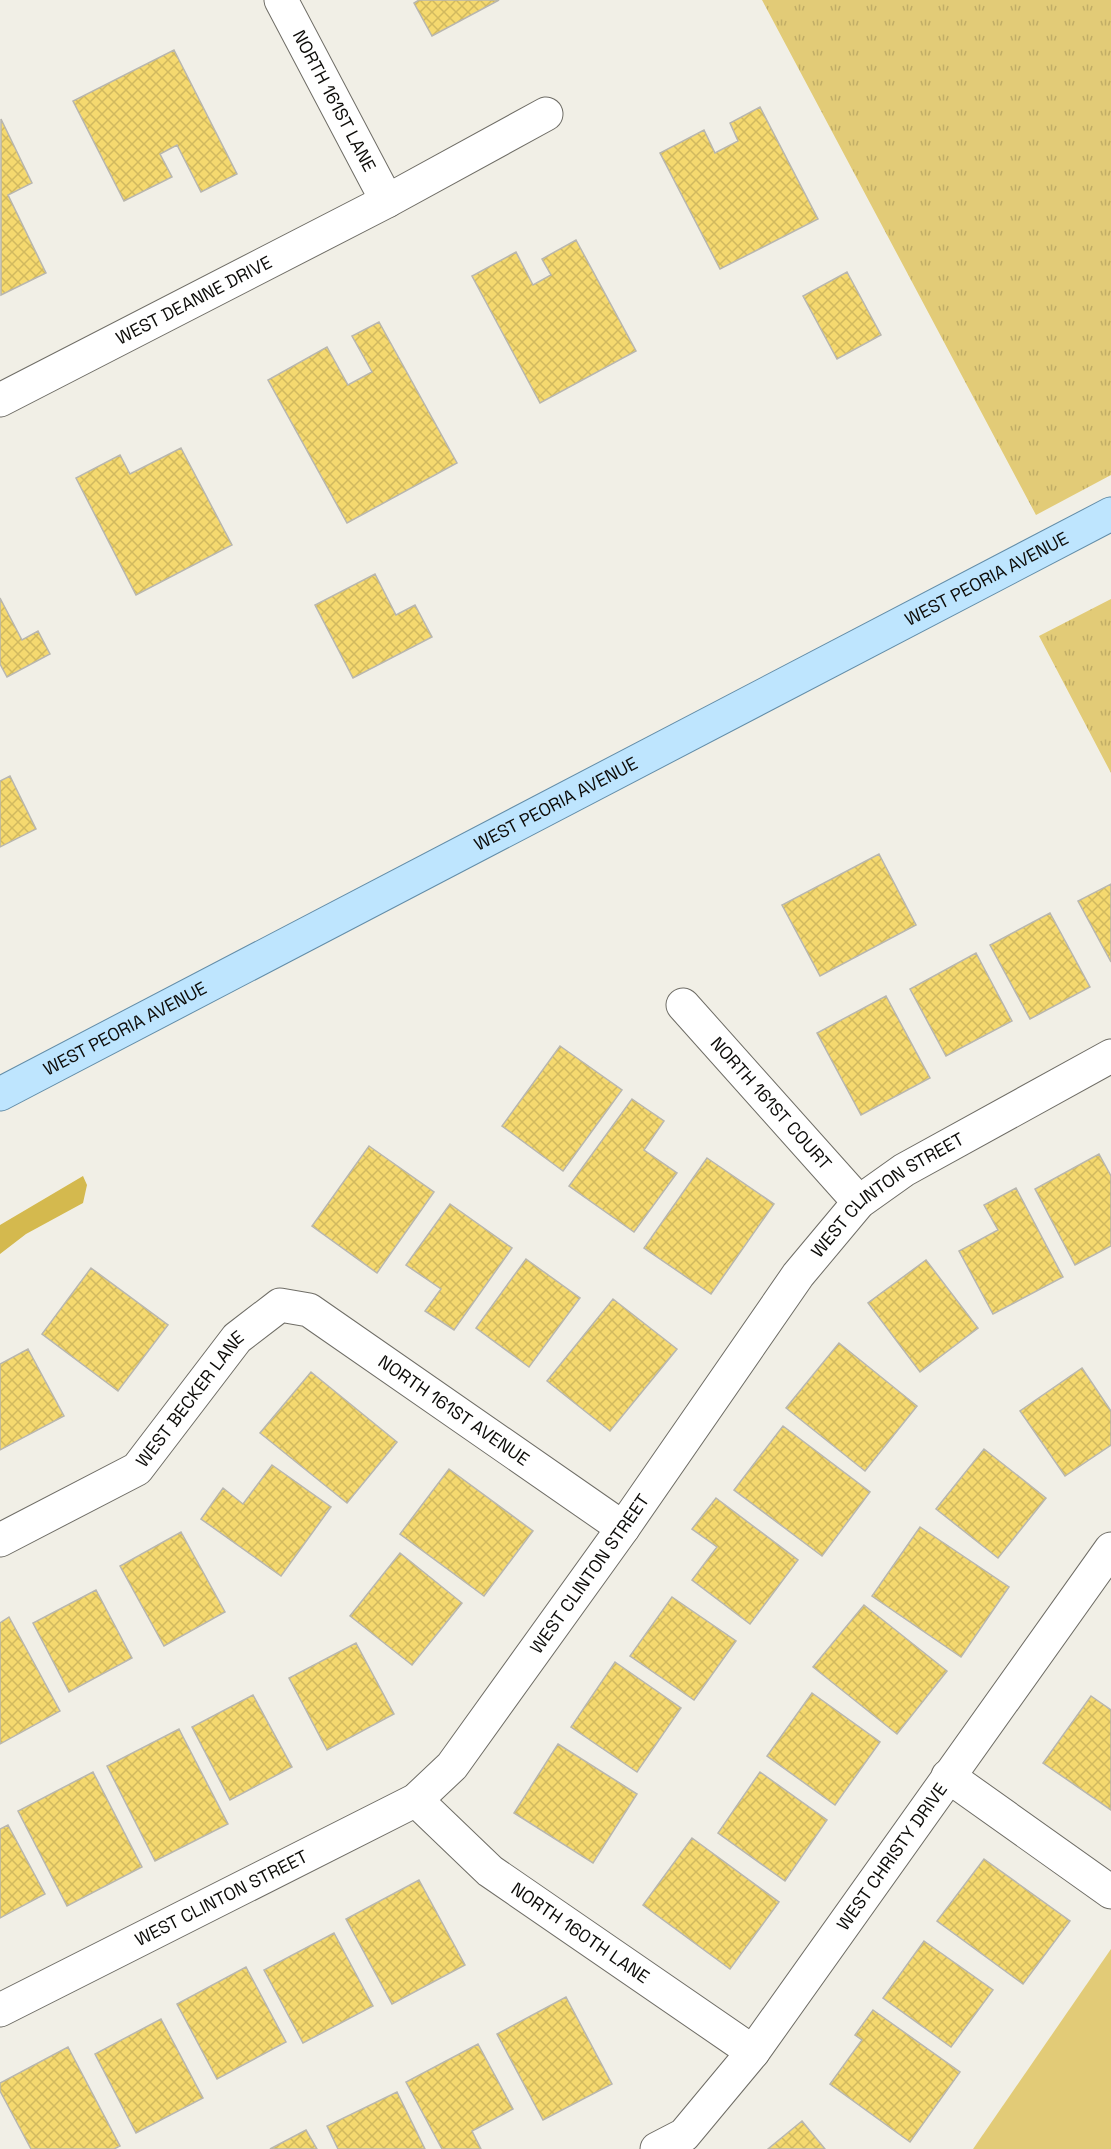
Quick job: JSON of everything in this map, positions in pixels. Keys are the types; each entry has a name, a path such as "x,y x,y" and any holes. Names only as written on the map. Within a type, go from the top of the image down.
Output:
{"main road":[{"name":"WEST PEORIA AVENUE","path":"0,1094 1111,514"}],"street":[{"name":"NORTH 161ST LANE","path":"281,0 387,201"},
{"name":"WEST DEANNE DRIVE","path":"0,400 387,201 546,114"},
{"name":"NORTH 161ST COURT","path":"683,1005 859,1202"},
{"name":"WEST CLINTON STREET","path":"0,2010 416,1800 452,1766 623,1528 798,1275 859,1202 904,1170 1111,1056"},
{"name":"NORTH 161ST AVENUE","path":"280,1305 309,1310 623,1528"},
{"name":"WEST BECKER LANE","path":"0,1540 137,1469 237,1338 280,1305"},
{"name":"WEST CHRISTY DRIVE","path":"657,2149 684,2135 753,2052 1111,1549"},
{"path":"948,1776 1111,1892"},
{"name":"NORTH 160TH LANE","path":"416,1800 490,1871 753,2052"}],"green space":[{"path":"762,0 1111,0 1111,475 1036,515"},
{"path":"1111,599 1111,773 1039,636"},
{"path":"1111,1949 1111,2149 973,2149"}],"shaded area":[{"path":"83,1176 87,1185 83,1203 26,1234 0,1254 0,1225"}],"building":[{"path":"419,0 499,0 432,36 414,3"},
{"path":"174,50 237,174 201,192 177,145 160,154 172,177 124,201 73,101"},
{"path":"760,107 818,219 720,269 660,153 704,130 715,153 738,141 730,123"},
{"path":"1,119 32,183 8,195 46,273 1,295"},
{"path":"576,240 636,351 540,403 472,276 516,252 533,285 551,275 542,259"},
{"path":"847,272 881,335 837,359 803,296"},
{"path":"379,322 457,463 347,523 268,380 327,347 348,385 372,372 352,336"},
{"path":"181,448 232,545 136,595 76,478 120,455 130,474"},
{"path":"375,574 396,615 415,605 432,637 353,678 315,605"},
{"path":"0,598 22,640 38,631 50,654 7,677 0,664"},
{"path":"10,776 36,829 0,847 0,781"},
{"path":"879,854 916,925 820,976 782,905"},
{"path":"1111,884 1111,962 1078,901"},
{"path":"1050,913 1090,987 1030,1019 990,945"},
{"path":"976,953 1012,1021 946,1056 910,989"},
{"path":"886,996 930,1078 861,1115 817,1033"},
{"path":"560,1046 622,1090 563,1171 502,1126"},
{"path":"632,1099 664,1121 644,1150 677,1173 634,1232 569,1186"},
{"path":"369,1146 434,1192 377,1273 312,1226"},
{"path":"1099,1154 1111,1176 1111,1246 1075,1265 1035,1189"},
{"path":"707,1158 774,1204 711,1294 644,1248"},
{"path":"1016,1188 1063,1277 993,1314 959,1251 998,1230 984,1205"},
{"path":"450,1204 512,1248 454,1330 425,1311 441,1289 406,1265"},
{"path":"526,1259 580,1298 529,1367 476,1328"},
{"path":"926,1260 978,1328 920,1372 868,1303"},
{"path":"91,1268 168,1325 118,1391 42,1334"},
{"path":"613,1299 677,1349 610,1431 547,1381"},
{"path":"839,1343 917,1406 865,1471 786,1408"},
{"path":"28,1349 64,1416 0,1450 0,1364"},
{"path":"1082,1368 1111,1411 1111,1445 1065,1476 1020,1411"},
{"path":"311,1372 397,1442 347,1503 260,1433"},
{"path":"783,1426 870,1492 822,1556 734,1490"},
{"path":"984,1449 1046,1498 998,1558 936,1509"},
{"path":"272,1465 331,1507 281,1576 201,1519 223,1488 243,1504"},
{"path":"449,1469 533,1531 484,1596 400,1534"},
{"path":"716,1498 798,1560 750,1624 692,1580 717,1547 692,1529"},
{"path":"920,1527 1009,1587 961,1657 872,1596"},
{"path":"181,1532 225,1612 164,1646 120,1566"},
{"path":"400,1553 462,1603 412,1665 350,1616"},
{"path":"96,1590 132,1658 69,1692 33,1623"},
{"path":"672,1597 736,1641 694,1700 630,1656"},
{"path":"864,1605 947,1671 897,1734 813,1667"},
{"path":"9,1617 60,1711 0,1744 0,1623"},
{"path":"356,1643 394,1714 327,1750 289,1678"},
{"path":"615,1662 681,1708 637,1772 571,1727"},
{"path":"812,1693 880,1742 835,1805 767,1756"},
{"path":"253,1695 292,1767 230,1800 192,1727"},
{"path":"1091,1696 1111,1710 1111,1810 1043,1763"},
{"path":"179,1729 228,1824 155,1861 107,1766"},
{"path":"558,1744 637,1794 593,1863 514,1813"},
{"path":"93,1772 142,1867 67,1906 18,1811"},
{"path":"760,1772 827,1820 785,1881 718,1833"},
{"path":"8,1825 45,1894 0,1918 0,1829"},
{"path":"692,1838 779,1902 730,1969 643,1905"},
{"path":"984,1859 1070,1921 1023,1984 937,1921"},
{"path":"419,1880 465,1965 392,2004 346,1919"},
{"path":"334,1933 373,2006 303,2043 264,1970"},
{"path":"924,1941 993,1990 951,2047 883,1998"},
{"path":"246,1967 286,2042 217,2079 177,2004"},
{"path":"566,1997 612,2084 543,2120 497,2034"},
{"path":"873,2010 960,2072 910,2142 830,2084 862,2040 855,2035"},
{"path":"161,2019 203,2098 136,2133 95,2054"},
{"path":"478,2044 513,2109 472,2131 481,2149 442,2149 406,2082"},
{"path":"68,2047 120,2146 114,2149 31,2149 0,2091 0,2083"},
{"path":"397,2092 425,2149 338,2149 327,2126"},
{"path":"802,2121 825,2149 768,2149"},
{"path":"306,2130 317,2149 270,2149"}]}
